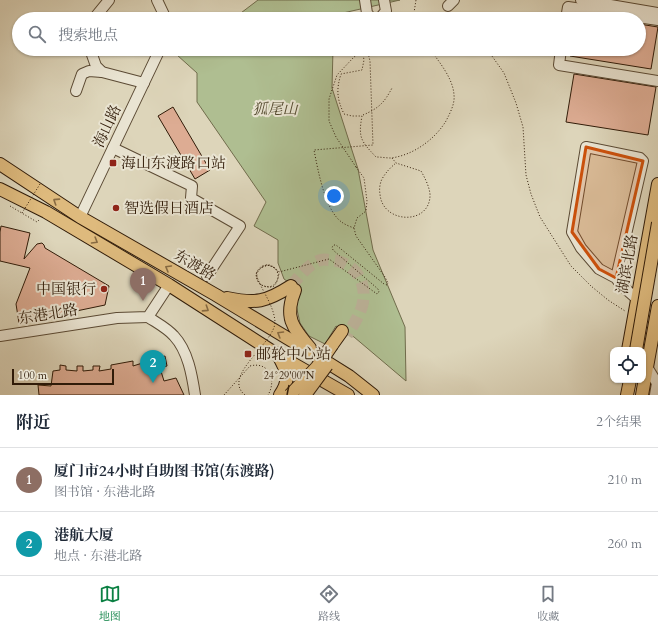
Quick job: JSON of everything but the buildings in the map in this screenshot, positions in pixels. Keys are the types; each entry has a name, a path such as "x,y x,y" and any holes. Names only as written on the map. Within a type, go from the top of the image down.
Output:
{"main road":[{"name":"东渡路","path":"0,164 80,217 216,295 317,362 349,376 372,395"},
{"path":"0,180 46,212"},
{"name":"湖滨北路","path":"633,347 634,315 658,184"},
{"name":"东渡路","path":"0,189 46,212 169,285 278,355 348,395"},
{"path":"633,347 658,223"},
{"path":"633,347 658,244"},
{"path":"216,295 240,301 256,302 276,296 293,288 290,304 290,320 317,362"},
{"path":"642,395 647,367 656,333 658,306"},
{"path":"305,395 344,333"},
{"path":"634,347 636,338 645,334 656,333"},
{"path":"290,395 317,362 335,347"},
{"path":"310,395 320,381 335,347"},
{"path":"278,355 303,376 332,395"},
{"path":"278,355 285,367 287,377 285,388 280,395"},
{"path":"298,395 317,362"},
{"path":"303,376 341,395"},
{"path":"349,376 383,395"},
{"path":"620,395 622,383"},
{"path":"626,395 629,383"},
{"path":"631,395 633,383"}],"street":[{"path":"99,12 109,0"},
{"path":"157,0 163,12"},
{"path":"365,0 367,12"},
{"path":"384,0 385,12"},
{"path":"581,0 658,13"},
{"path":"567,12 568,7 603,12"},
{"path":"646,18 658,20"},
{"path":"92,56 96,66 102,72"},
{"name":"海山路","path":"80,217 157,56"},
{"path":"560,56 559,64 658,82"},
{"path":"76,91 82,74 89,71 102,72 144,83"},
{"path":"616,278 643,161 640,158 586,147 572,232 581,248 599,269 616,278 621,285 637,299"},
{"path":"113,148 192,186 191,198 240,226 207,276"},
{"path":"169,285 148,317 167,329 180,344 192,377 195,395"},
{"name":"东港北路","path":"0,336 117,318 148,317"},
{"path":"647,367 657,383 655,395"}],"path":[{"path":"414,12 416,0"},
{"path":"245,395 239,388 238,381 242,372 272,333 275,324 271,306 258,282 257,278 256,274 258,271 261,268 268,265 275,268 279,273 278,280 276,285 270,287 263,286 257,281 256,276 258,270 264,266 271,266 276,270 279,276 278,282 273,287 267,287 261,285 256,280 257,272 262,266 270,265 276,268 279,272 329,259 377,294 379,292 378,289 333,250 332,247 336,245 384,284 386,285 388,283 356,236 354,228 357,218 366,211 367,201 364,178 336,137 329,121 329,99 337,75 356,56"},
{"path":"363,56 362,70 341,74 338,84 338,102 344,114 362,116 377,109 386,99 392,88"},
{"path":"354,228 342,223 330,209 320,178 314,150 373,145 369,56"},
{"path":"362,116 360,131 365,145 376,157 392,158 413,151 430,140 451,112 454,95 449,77 435,56"},
{"path":"492,56 504,74 516,103 523,127 526,175 531,194 540,217 571,266 582,278 608,300 634,315"},
{"path":"392,158 396,162 421,171 426,181 430,193 428,203 423,211 413,218 391,214 384,206 380,197 379,188 382,180 396,162"},
{"path":"22,213 40,184"},
{"path":"10,206 37,222"},
{"path":"224,395 250,366 255,365 264,368 270,374 272,388 268,395"}],"highlighted area":[{"path":"586,147 643,161 616,278 599,269 572,232"}],"green space":[{"path":"258,0 400,0 347,12 242,12"},
{"name":"狐尾山","path":"178,56 333,56 332,88 358,169 373,250 405,327 406,381 354,337 336,326 325,344 309,336 300,323 296,305 301,291 284,279 278,263 278,240 254,226 266,202 197,102 197,73"}],"tunnel":[{"path":"291,286 309,267 317,261 338,261 352,268 360,279 364,294 360,311 347,335"}],"place":[{"name":"海山东渡路口站","path":"113,163"},
{"name":"智选假日酒店","path":"116,208"},
{"name":"中国银行","path":"104,289"},
{"name":"厦门市24小时自助图书馆(东渡路)","path":"143,301"},
{"name":"邮轮中心站","path":"248,354"},
{"name":"港航大厦","path":"153,383"}]}
